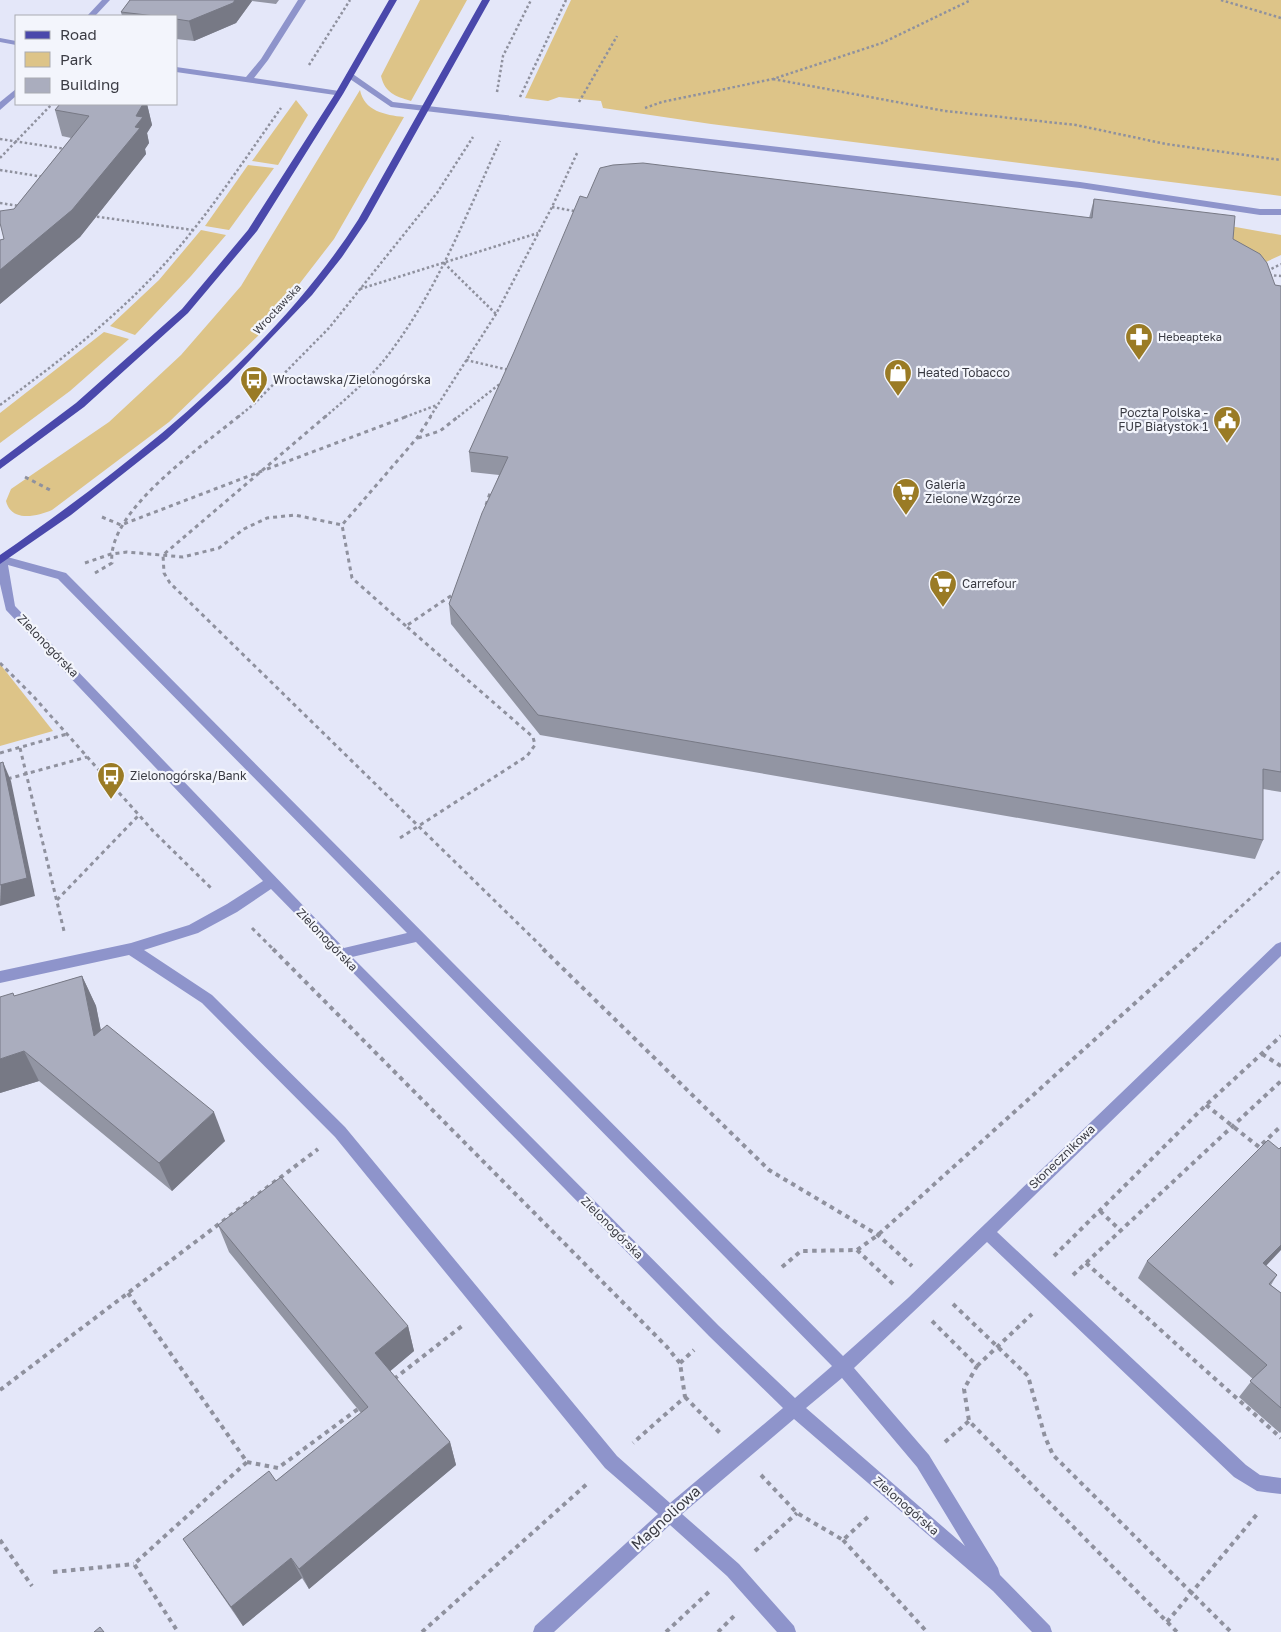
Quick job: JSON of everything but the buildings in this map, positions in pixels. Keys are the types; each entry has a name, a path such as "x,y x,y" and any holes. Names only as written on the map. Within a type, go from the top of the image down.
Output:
{"main road":[{"path":"0,465 80,405 185,311 252,231 339,94 393,0"},
{"name":"Wrocławska","path":"0,560 79,506 161,440 219,388 311,290 358,226 486,0"}],"street":[{"path":"91,15 106,0"},
{"path":"248,80 264,60 302,0"},
{"path":"0,40 15,43"},
{"path":"178,69 339,94"},
{"path":"350,75 391,104 571,123 1080,185 1260,212 1281,212"},
{"path":"0,107 15,93"},
{"path":"1260,212 1281,219"},
{"name":"Zielonogórska","path":"999,1585 923,1460 843,1366 62,576 0,560 10,607 341,954 714,1331 793,1406 999,1585 1044,1632"},
{"path":"0,977 131,949 193,929 232,908 271,882"},
{"path":"341,954 417,936"},
{"name":"Słonecznikowa","path":"843,1366 913,1303 1281,948"},
{"path":"131,949 207,999 340,1132 611,1462 733,1570 788,1632"},
{"path":"986,1231 1240,1471 1257,1483 1280,1486"},
{"name":"Magnoliowa","path":"541,1632 670,1514 793,1406 843,1366"}],"path":[{"path":"0,405 99,328 141,290 193,230 296,87 350,0"},
{"path":"163,555 346,399 384,360 417,313 444,263 510,117 566,0"},
{"path":"636,111 662,102 773,79 882,43 971,0"},
{"path":"1221,0 1281,18"},
{"path":"571,123 576,108 617,36"},
{"path":"773,79 945,110 1076,124 1166,144 1281,160"},
{"path":"0,158 51,105"},
{"path":"0,139 68,150"},
{"path":"342,525 371,494 417,438 496,314 552,207 576,153 582,148"},
{"path":"0,170 45,177"},
{"path":"0,203 23,206"},
{"path":"552,207 574,211"},
{"path":"88,215 193,230"},
{"path":"360,289 539,233"},
{"path":"444,263 496,314"},
{"path":"1260,275 1281,264"},
{"path":"1267,275 1281,276"},
{"path":"466,360 516,372"},
{"path":"417,438 440,431 508,378"},
{"path":"120,525 437,405"},
{"path":"484,511 490,494"},
{"path":"163,555 183,557 220,548 244,530 268,518 294,515 342,525"},
{"path":"342,525 352,578 532,737 535,745 527,756 400,838"},
{"path":"163,555 164,573 170,583 769,1170 878,1235 1028,1376 1045,1438 1053,1454 1231,1632"},
{"path":"406,626 457,592"},
{"path":"0,663 67,734 139,816 653,1333 680,1363 684,1398 422,1632"},
{"path":"0,753 67,734"},
{"path":"20,748 64,930"},
{"path":"0,781 87,757"},
{"path":"57,900 139,816"},
{"path":"763,1284 801,1251 857,1250 878,1235 1132,1008 1281,870"},
{"path":"1034,1276 1206,1105 1281,1036"},
{"path":"1262,1054 1281,1066"},
{"path":"1177,1632 969,1421 964,1389 977,1366 1281,1081"},
{"path":"1206,1105 1234,1125 1259,1147 1281,1126"},
{"path":"0,1390 340,1132"},
{"path":"1100,1211 1120,1231"},
{"path":"857,1250 977,1366"},
{"path":"1086,1263 1281,1438"},
{"path":"128,1293 247,1462 278,1468 358,1409"},
{"path":"388,1384 485,1308"},
{"path":"680,1363 714,1331"},
{"path":"53,1572 134,1564 247,1462"},
{"path":"1167,1622 1280,1486"},
{"path":"0,1540 32,1586"},
{"path":"842,1540 927,1632"},
{"path":"134,1564 178,1632"},
{"path":"718,1632 737,1612"}],"green space":[{"path":"420,0 467,0 411,101 388,90 381,76"},
{"path":"571,0 1281,0 1281,196 711,124 603,108 601,101 559,97 548,101 525,98"},
{"path":"360,90 366,103 376,111 404,117 334,239 263,331 169,422 52,510 32,516 19,515 13,512 6,501 11,489 109,422 181,355 241,286"},
{"path":"296,100 308,115 278,165 252,161"},
{"path":"248,165 274,168 229,230 205,226"},
{"path":"1230,226 1281,235 1281,255 1253,268 1229,236"},
{"path":"201,230 226,235 191,276 135,335 110,326 159,280"},
{"path":"104,332 129,339 70,391 0,443 0,413"},
{"path":"0,664 53,731 0,746"}],"place":[{"name":"Hebeapteka","path":"1139,361"},
{"name":"Heated Tobacco","path":"898,397"},
{"name":"Wrocławska/Zielonogórska","path":"254,404"},
{"name":"Poczta Polska - FUP Białystok 1","path":"1227,444"},
{"name":"Galeria Zielone Wzgórze","path":"906,516"},
{"name":"Carrefour","path":"943,608"},
{"name":"Zielonogórska/Bank","path":"111,800"}]}
